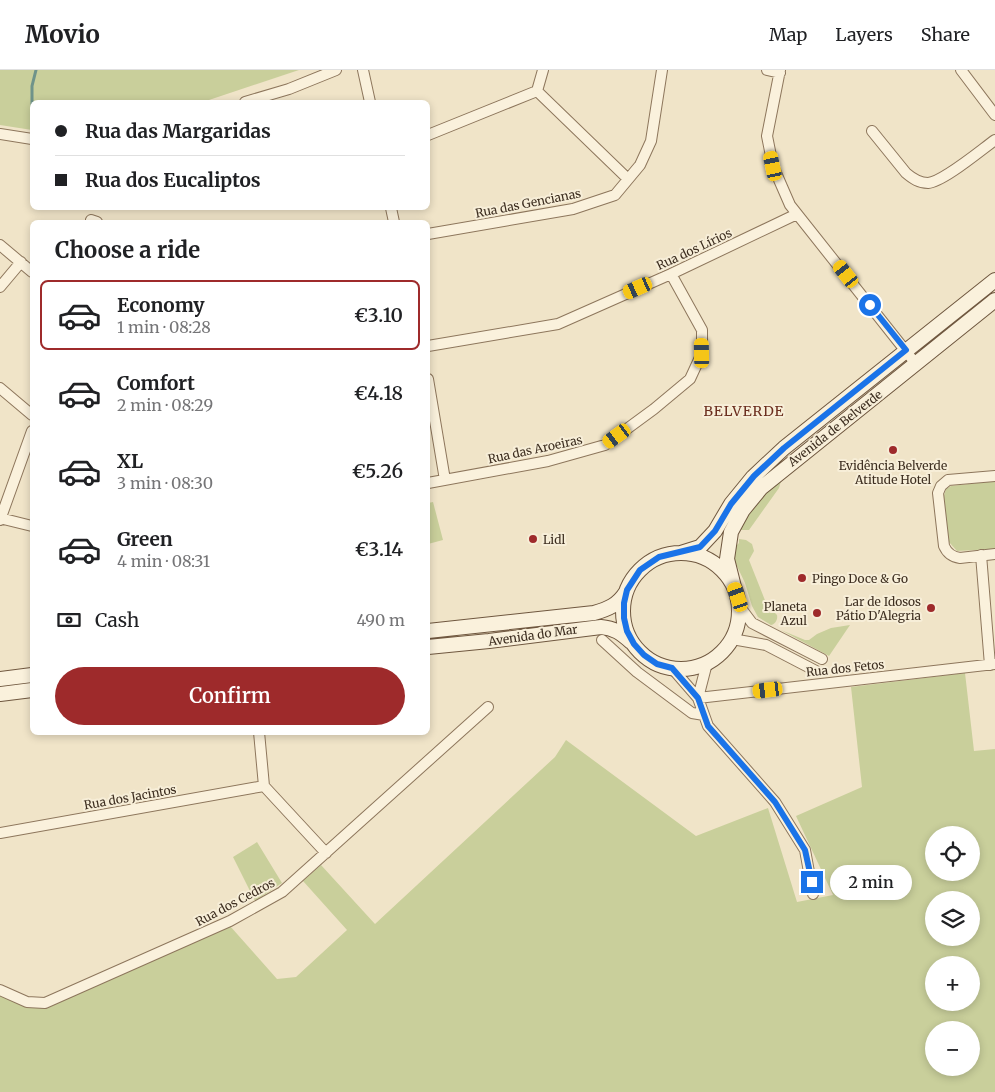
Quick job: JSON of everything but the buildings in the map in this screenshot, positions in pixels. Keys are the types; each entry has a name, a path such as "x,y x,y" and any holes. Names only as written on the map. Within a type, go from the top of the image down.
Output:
{"main road":[{"name":"Avenida de Belverde","path":"681,552 700,547 705,542 715,531 731,504 754,476 784,448 995,280"},
{"name":"Avenida de Belverde","path":"734,587 727,558 731,532 743,510 760,488 995,300"},
{"path":"681,552 698,555 713,562 726,573 734,587 740,607 738,624 732,639 722,653 707,663 690,668 672,668 657,664 644,655 634,644 627,631 624,618 624,603 627,590 636,575 648,563 670,554 681,552"},
{"name":"Avenida do Mar","path":"430,631 594,613 614,606 621,600 627,590"},
{"name":"Avenida do Mar","path":"430,647 601,627 611,628 620,632 634,644"},
{"path":"0,679 30,676"},
{"path":"0,694 30,690"}],"street":[{"path":"252,100 289,89 336,70"},
{"path":"362,70 370,100"},
{"path":"537,91 543,70"},
{"name":"Rua das Gencianas","path":"430,234 573,209 615,195 640,165 651,141 662,70"},
{"path":"767,70 780,72 767,136 773,166 790,205 916,364"},
{"path":"961,70 995,115"},
{"path":"430,134 537,91"},
{"path":"537,91 628,179"},
{"path":"872,131 906,173 912,178 927,183 939,180 995,140"},
{"path":"0,134 30,139"},
{"name":"Rua dos Lírios","path":"430,346 558,324 671,274 797,214"},
{"path":"0,245 30,270"},
{"path":"0,287 21,262"},
{"name":"Rua das Aroeiras","path":"430,483 548,461 605,445 654,409 690,379 702,353 702,330 671,274"},
{"path":"0,388 30,413"},
{"path":"430,392 445,480"},
{"path":"30,436 0,519 30,526"},
{"path":"995,476 948,480 941,486 938,493 946,550 955,557 995,554"},
{"path":"981,556 992,665"},
{"name":"Rua dos Fetos","path":"740,607 752,623 822,659"},
{"name":"Rua dos Fetos","path":"732,639 766,644 816,671"},
{"path":"602,640 637,672 692,712 704,715"},
{"path":"698,698 707,663"},
{"name":"Rua dos Fetos","path":"698,698 992,665"},
{"path":"672,668 698,698 708,726 775,802 805,850 813,894"},
{"name":"Rua dos Cedros","path":"0,990 27,1002 45,1003 230,921 282,892 488,707"},
{"path":"259,735 264,786 326,854"},
{"name":"Rua dos Jacintos","path":"0,833 264,786"}],"green space":[{"path":"0,70 299,70 209,100 30,100 30,130 0,125"},
{"path":"778,479 781,481 779,488 749,530 739,530 747,512"},
{"path":"995,481 995,549 957,551 949,542 943,499 946,489 951,486"},
{"path":"433,502 443,540 430,543 430,503"},
{"path":"739,539 746,540 752,544 754,551 749,560 770,613 777,615 777,620 771,625 758,617 735,562 735,547 739,543"},
{"path":"850,625 829,656 781,630 809,640 831,628"},
{"path":"965,673 974,751 995,749 995,1092 0,1092 0,995 25,1007 46,1008 230,926 277,979 296,977 347,930 303,881 321,865 375,924 555,757 566,740 696,836 768,808 797,902 833,895 796,816 862,787 851,687"},
{"path":"257,842 282,883 255,901 233,857"}],"waterway":[{"path":"32,100 32,86 36,70"}],"place":[{"name":"Evidência Belverde Atitude Hotel","path":"893,450"},
{"name":"Lidl","path":"533,539"},
{"name":"Pingo Doce & Go","path":"802,578"},
{"name":"Lar de Idosos Pátio D'Alegria","path":"931,608"},
{"name":"Planeta Azul","path":"817,613"}],"district":[{"name":"BELVERDE","path":"744,411"}],"route":[{"path":"812,882 805,850 775,802 708,726 698,698 672,668 657,664 644,655 634,644 627,631 624,618 624,603 632,579 640,570 659,557 700,547 715,531 731,504 754,476 784,448 906,350 870,305"}]}
